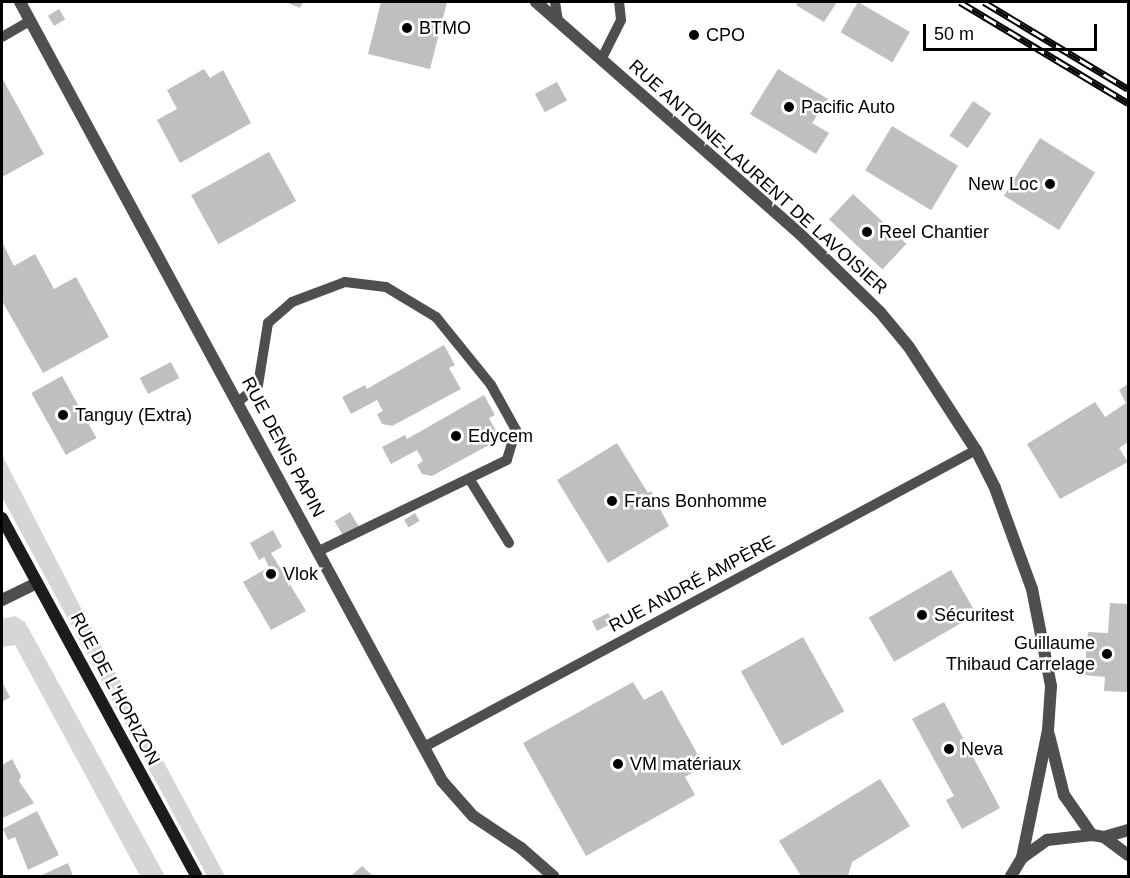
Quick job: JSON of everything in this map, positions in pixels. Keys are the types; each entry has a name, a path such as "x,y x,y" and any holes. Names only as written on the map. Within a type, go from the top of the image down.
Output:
{"main road":[{"name":"RUE DE L'HORIZON","path":"2,518 196,876"}],"street":[{"name":"RUE DENIS PAPIN","path":"20,2 424,747 459,802 552,876"},
{"name":"RUE ANTOINE-LAURENT DE LAVOISIER","path":"536,2 800,234 880,312 909,347 976,450 995,488 1032,589 1051,686 1048,730 1022,858"},
{"path":"2,600 37,583"},
{"name":"RUE ANTOINE-LAURENT DE LAVOISIER","path":"1048,730 1064,795 1098,836 1128,855"},
{"path":"1011,876 1022,858 1047,840 1098,836 1128,830"}],"lane":[{"path":"555,2 558,20"},
{"path":"602,58 621,20 619,2"},
{"path":"2,37 30,21"},
{"path":"238,402 258,385 268,323 292,302 345,282 386,287 435,316 491,385 516,430 507,460 470,480 319,551"},
{"name":"RUE ANDRÉ AMPÈRE","path":"424,747 976,450"},
{"path":"470,480 509,543"}],"shaded area":[{"path":"2,455 81,608 225,876 207,876 2,497"},
{"path":"15,616 25,622 165,876 140,876 15,645 2,647 2,619"}],"building":[{"path":"286,2 303,2 300,8"},
{"name":"BTMO","path":"381,2 447,2 430,69 368,54"},
{"path":"798,2 837,2 824,22 796,5"},
{"path":"858,2 910,32 892,62 840,32"},
{"path":"59,9 65,19 54,26 48,16"},
{"name":"CPO","path":"693,29 700,34 695,41 688,37"},
{"path":"204,69 210,78 223,70 251,123 180,163 157,120 177,109 167,90"},
{"name":"Pacific Auto","path":"778,69 828,99 812,123 829,133 816,154 750,114"},
{"path":"2,78 44,154 2,177"},
{"path":"557,82 567,101 545,112 535,94"},
{"path":"973,101 991,113 968,148 950,136"},
{"path":"892,126 958,166 931,210 865,171"},
{"name":"New Loc","path":"1040,138 1095,172 1059,230 1004,196"},
{"path":"269,152 296,201 218,244 191,195"},
{"name":"Reel Chantier","path":"853,194 906,244 883,269 829,220"},
{"path":"2,242 14,266 35,254 54,289 76,277 109,337 43,373 2,301"},
{"path":"444,345 455,365 449,368 461,389 392,426 382,424 377,414 383,411 377,400 351,414 342,397 365,385 367,389"},
{"path":"171,362 179,378 148,394 140,378"},
{"name":"Tanguy (Extra)","path":"62,376 96,438 66,455 31,393"},
{"path":"1128,384 1128,442 1119,448 1128,462 1060,499 1027,444 1095,402 1105,417 1126,403 1119,390"},
{"name":"Edycem","path":"484,395 495,415 489,418 500,439 432,476 422,474 417,465 423,461 417,450 391,464 382,447 405,435 407,439"},
{"name":"Frans Bonhomme","path":"617,443 648,493 651,491 669,526 608,563 557,480"},
{"path":"350,512 359,527 343,536 335,521"},
{"path":"415,513 420,521 409,528 404,520"},
{"name":"Vlok","path":"273,530 282,547 271,553 306,611 271,630 243,582 269,567 264,557 259,560 250,543"},
{"name":"Sécuritest","path":"951,570 976,614 894,662 869,618"},
{"name":"Guillaume Thibaud Carrelage","path":"1110,603 1128,604 1128,692 1104,691 1105,677 1084,675 1088,632 1108,633"},
{"path":"608,613 613,623 597,631 592,621"},
{"path":"803,637 844,711 782,746 741,671"},
{"path":"2,682 10,697 2,702"},
{"name":"VM matériaux","path":"633,682 644,700 662,690 704,766 685,777 695,795 586,856 523,743"},
{"name":"Neva","path":"944,702 1000,808 962,829 946,800 954,796 912,719"},
{"path":"12,759 21,776 19,781 34,803 3,818 2,765"},
{"path":"880,779 910,826 852,862 848,876 801,876 779,841"},
{"path":"37,811 59,855 28,870 15,837 8,840 3,829"},
{"path":"68,863 73,876 40,876"},
{"path":"362,866 373,876 351,876"}],"railway":[{"path":"960,2 1128,103"},
{"path":"984,2 1128,89"}],"place":[{"name":"BTMO","path":"407,28"},
{"name":"CPO","path":"694,35"},
{"name":"Pacific Auto","path":"789,107"},
{"name":"New Loc","path":"1050,184"},
{"name":"Reel Chantier","path":"867,232"},
{"name":"Tanguy (Extra)","path":"63,415"},
{"name":"Edycem","path":"456,436"},
{"name":"Frans Bonhomme","path":"612,501"},
{"name":"Vlok","path":"271,574"},
{"name":"Sécuritest","path":"922,615"},
{"name":"Guillaume Thibaud Carrelage","path":"1107,654"},
{"name":"Neva","path":"949,749"},
{"name":"VM matériaux","path":"618,764"}]}
